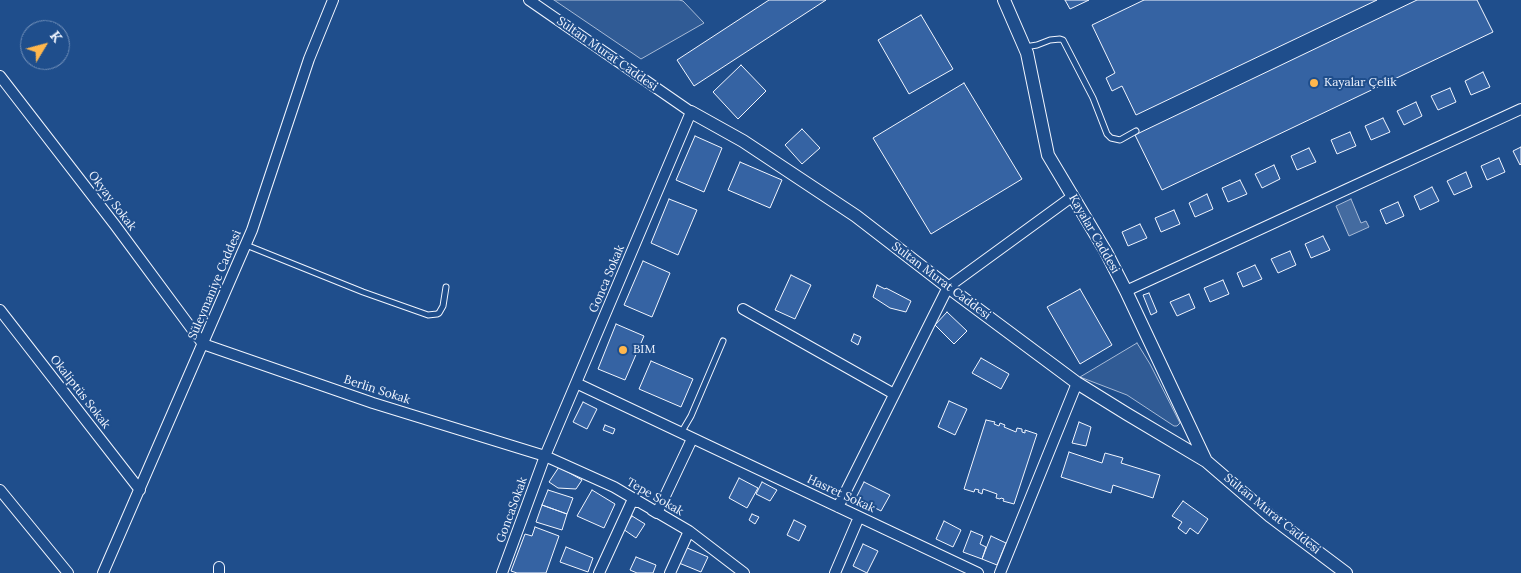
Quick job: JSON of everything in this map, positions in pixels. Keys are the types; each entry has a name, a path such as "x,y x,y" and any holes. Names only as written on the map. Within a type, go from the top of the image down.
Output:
{"street":[{"name":"Süleymaniye Caddesi","path":"103,573 246,245 309,59 333,0"},
{"name":"Sultan Murat Caddesi","path":"529,0 691,112 743,141 856,216 1077,383 1206,461 1270,516 1346,573"},
{"name":"Kayalar Caddesi","path":"1004,0 1027,53 1048,155 1106,252 1206,461"},
{"name":"Okyay Sokak","path":"0,76 115,225 203,344"},
{"path":"1126,291 1521,109"},
{"name":"Gonca Sokak","path":"545,456 691,112"},
{"path":"838,507 948,287 1073,196"},
{"path":"743,309 894,394"},
{"name":"Okaliptüs Sokak","path":"0,310 140,490"},
{"name":"Berlin Sokak","path":"203,344 373,403 545,456"},
{"name":"Hasret Sokak","path":"576,383 978,573"},
{"path":"1000,573 1077,383"},
{"path":"599,573 633,499 657,513 692,439"},
{"name":"Tepe Sokak","path":"545,456 614,487 689,531 744,573"},
{"name":"GoncaSokak","path":"502,573 545,456"},
{"path":"0,490 68,573"},
{"path":"835,573 859,517"},
{"path":"670,573 689,531"}],"lane":[{"path":"1024,47 1050,40 1063,40 1093,98 1107,134 1111,138 1120,140 1136,132"},
{"path":"246,245 363,292 428,315 440,313 446,287"},
{"path":"681,434 691,416 724,341"}],"shaded area":[{"path":"554,0 679,0 683,1 704,23 641,59"},
{"path":"1351,199 1361,223 1366,221 1369,227 1349,236 1336,206"},
{"path":"1137,343 1150,364 1180,423 1177,426 1174,426 1127,395 1080,377"}],"building":[{"path":"769,0 826,0 694,86 677,60"},
{"path":"1065,0 1089,0 1070,9"},
{"path":"1144,0 1377,0 1136,115 1122,86 1112,91 1106,78 1115,73 1092,25"},
{"name":"Kayalar Çelik","path":"1417,0 1477,0 1493,32 1162,190 1135,135"},
{"path":"921,15 953,69 909,94 878,40"},
{"path":"741,65 766,91 738,119 713,92"},
{"path":"1483,72 1490,87 1471,95 1465,81"},
{"path":"964,83 1022,179 931,234 873,138"},
{"path":"1450,88 1456,102 1438,110 1431,96"},
{"path":"1416,102 1422,116 1404,125 1397,111"},
{"path":"1383,118 1390,132 1371,140 1365,126"},
{"path":"802,129 820,148 802,164 785,145"},
{"path":"1350,132 1356,146 1337,154 1331,140"},
{"path":"695,136 722,148 704,192 676,180"},
{"path":"1521,147 1521,164 1520,165 1513,151"},
{"path":"1309,148 1316,162 1297,170 1291,156"},
{"path":"1499,158 1505,172 1487,180 1481,166"},
{"path":"740,162 782,180 770,208 728,190"},
{"path":"1274,165 1280,179 1262,188 1255,174"},
{"path":"1466,172 1472,187 1454,195 1447,181"},
{"path":"1240,180 1247,194 1228,202 1222,188"},
{"path":"1432,187 1439,201 1420,210 1414,196"},
{"path":"1207,194 1213,209 1195,217 1189,203"},
{"path":"669,199 697,210 678,255 651,243"},
{"path":"1398,202 1404,216 1386,224 1380,210"},
{"path":"1174,210 1180,224 1161,232 1155,218"},
{"path":"1140,224 1147,238 1128,246 1122,232"},
{"path":"1323,236 1330,250 1311,258 1305,244"},
{"path":"1290,251 1296,265 1278,273 1271,259"},
{"path":"643,261 670,273 652,317 624,305"},
{"path":"1255,265 1262,279 1243,287 1237,273"},
{"path":"791,275 811,285 795,319 775,310"},
{"path":"1223,280 1229,294 1210,302 1204,288"},
{"path":"877,285 911,301 906,312 890,308 873,297"},
{"path":"1080,289 1112,345 1080,364 1047,307"},
{"path":"1149,293 1157,312 1151,315 1143,295"},
{"path":"1189,294 1195,308 1177,316 1170,302"},
{"path":"947,312 967,331 954,344 935,325"},
{"path":"616,324 644,336 625,380 598,369"},
{"path":"854,334 861,337 858,345 851,341"},
{"path":"981,358 1009,374 1001,389 972,373"},
{"path":"651,361 693,379 681,407 639,389"},
{"path":"949,401 967,409 955,435 938,427"},
{"path":"583,402 597,409 587,429 573,422"},
{"path":"986,420 995,422 994,424 999,426 1000,423 1005,425 1004,427 1016,432 1017,428 1022,429 1022,432 1025,433 1025,430 1037,434 1014,504 1003,501 1004,499 1001,498 996,498 997,494 983,489 982,494 978,492 979,490 975,489 974,492 964,489"},
{"path":"1079,422 1091,427 1086,446 1072,443"},
{"path":"605,425 615,429 613,434 603,430"},
{"path":"1069,452 1102,463 1105,453 1123,458 1121,463 1160,475 1153,498 1113,485 1111,493 1061,477"},
{"path":"559,467 582,480 576,489 558,488 549,482"},
{"path":"739,478 758,488 747,508 729,498"},
{"path":"762,482 777,490 770,501 756,494"},
{"path":"864,482 890,495 881,511 856,498"},
{"path":"548,490 573,498 567,514 542,505"},
{"path":"592,490 615,504 604,528 577,516"},
{"path":"1183,501 1208,519 1198,534 1190,528 1186,534 1178,528 1182,522 1172,516"},
{"path":"542,505 567,514 562,530 536,522"},
{"path":"752,514 759,517 755,524 749,520"},
{"path":"632,516 645,524 636,538 623,529"},
{"path":"794,520 806,526 799,541 787,535"},
{"path":"944,521 961,530 953,547 936,539"},
{"path":"535,527 559,536 546,573 517,573 511,571 525,534 532,536"},
{"path":"971,531 983,536 980,544 986,547 982,559 963,552"},
{"path":"991,536 1006,543 997,565 982,559"},
{"path":"863,544 878,551 867,573 853,566"},
{"path":"566,547 593,558 588,572 560,562"},
{"path":"685,547 708,557 701,572 679,563"},
{"path":"636,557 656,565 653,573 637,573 630,570"}],"place":[{"name":"Kayalar Çelik","path":"1314,83"},
{"name":"BIM","path":"623,350"}]}
